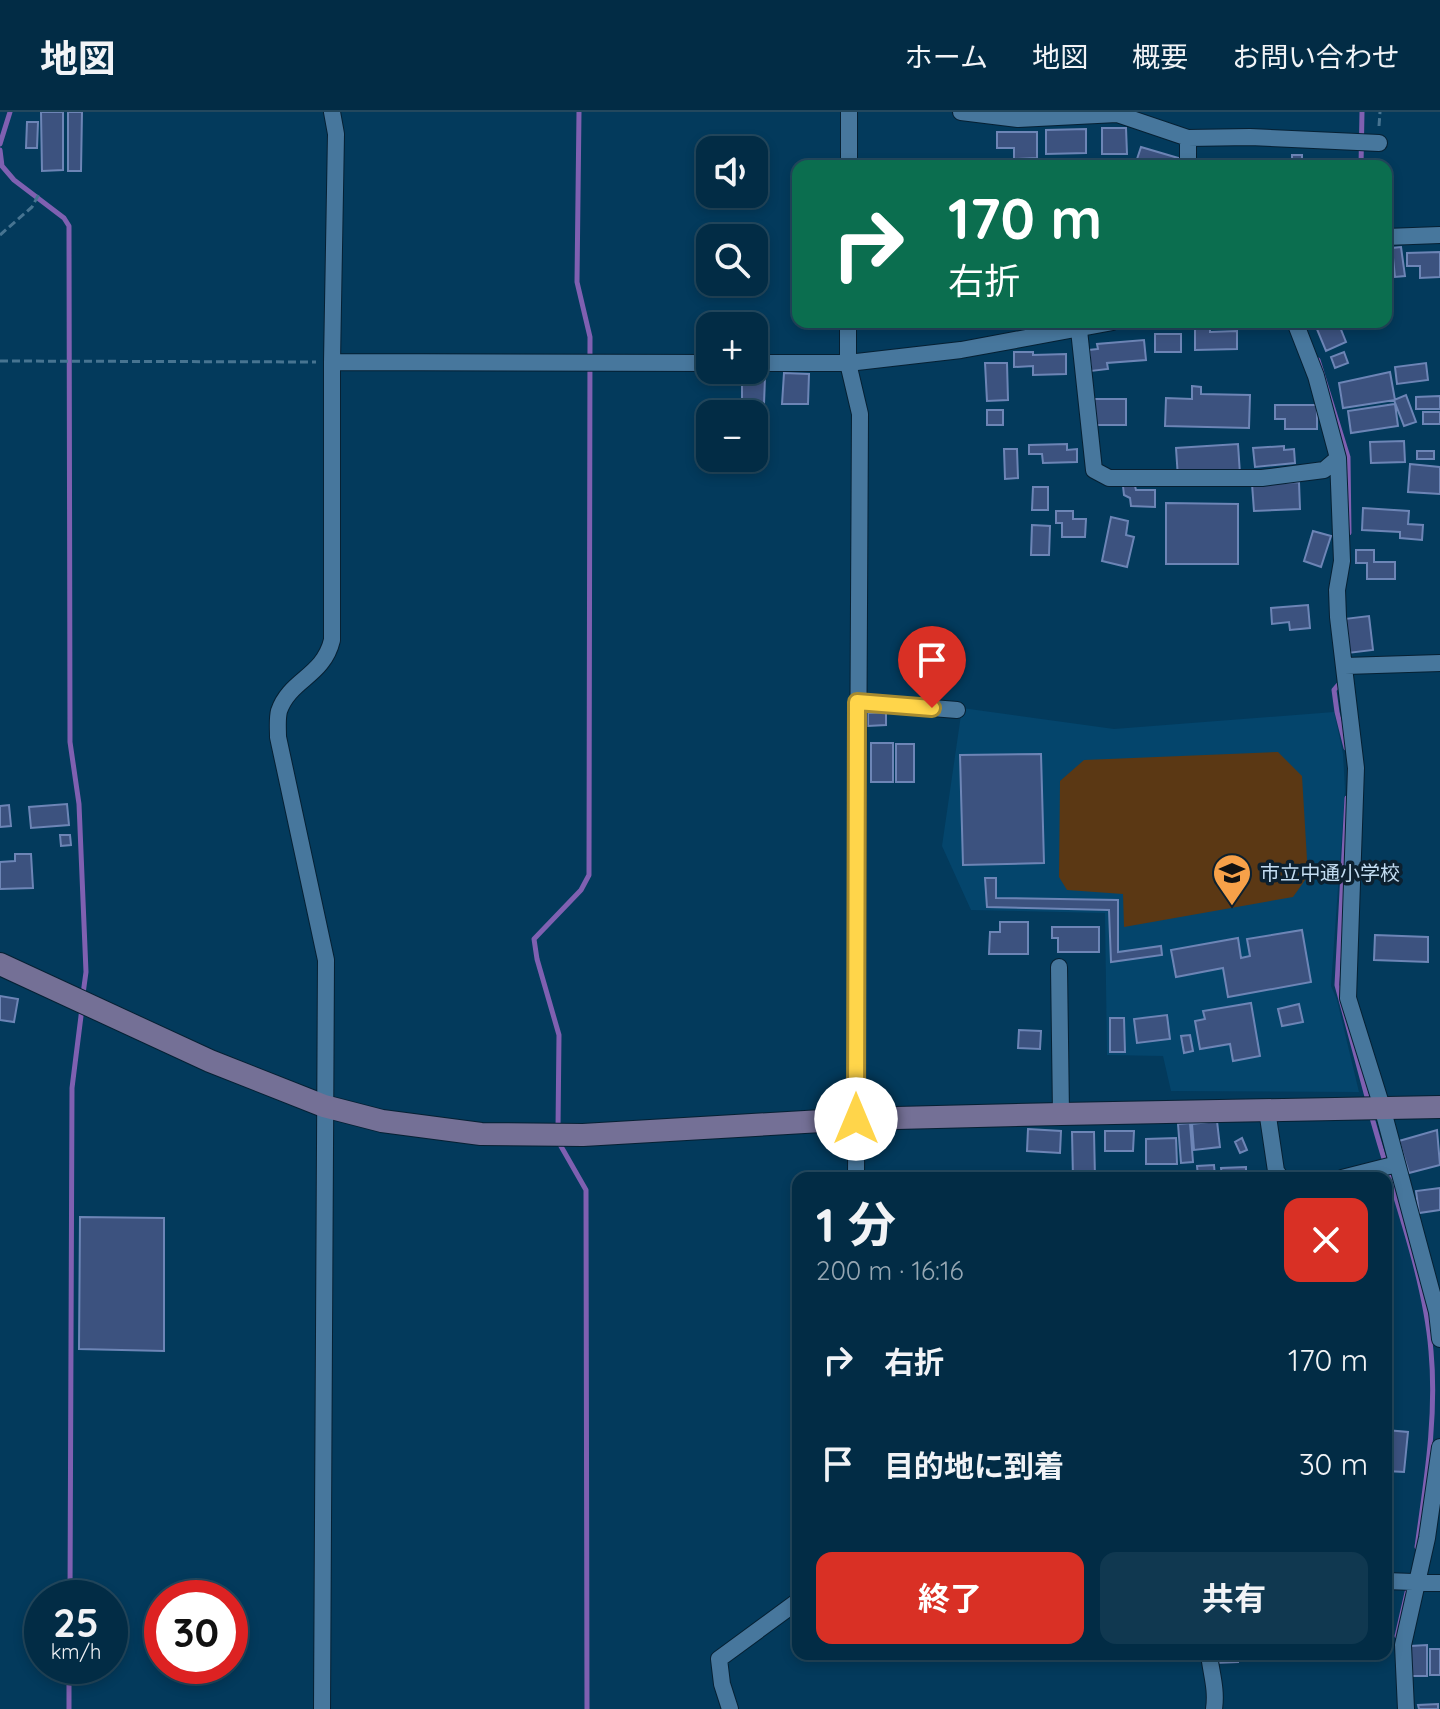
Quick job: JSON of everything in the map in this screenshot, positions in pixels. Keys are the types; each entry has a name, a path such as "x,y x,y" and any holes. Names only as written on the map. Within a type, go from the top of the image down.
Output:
{"street":[{"path":"322,1709 326,960 278,737 278,714 284,699 328,656 332,640 336,134 332,112"},
{"path":"849,112 849,160"},
{"path":"961,112 1018,119 1117,114 1188,138 1250,137 1379,143"},
{"path":"1188,138 1188,160"},
{"path":"1392,237 1440,235"},
{"path":"848,328 848,363 860,414 856,1172"},
{"path":"768,363 848,363 961,350 1032,330 1086,328"},
{"path":"1297,328 1316,376 1338,458 1342,561 1337,590 1338,617 1356,768 1348,998 1371,1107 1397,1164 1437,1312 1440,1339"},
{"path":"1079,330 1094,470 1109,478 1262,478 1324,470 1338,458"},
{"path":"332,362 696,363"},
{"path":"1345,666 1440,663"},
{"path":"857,702 957,710"},
{"path":"0,964 210,1061 324,1106 382,1121 481,1134 583,1135 856,1119 1440,1107"},
{"path":"1059,967 1061,1114"},
{"path":"1267,1110 1277,1172"},
{"path":"1365,1172 1397,1164"},
{"path":"1406,1709 1403,1645 1427,1538 1440,1447"},
{"path":"1392,1581 1440,1583"},
{"path":"730,1709 722,1684 719,1659 792,1605"},
{"path":"1209,1660 1216,1688 1214,1709"}],"path":[{"path":"0,235 32,207 40,192"},
{"path":"0,361 332,362"}],"shaded area":[{"path":"962,708 1114,729 1334,712 1343,754 1345,789 1331,986 1359,1092 1171,1091 1163,1056 1107,1055 1105,913 971,910 942,846"},
{"path":"1278,752 1302,776 1308,876 1293,897 1124,927 1123,894 1067,890 1059,877 1060,781 1084,760"}],"building":[{"path":"41,112 63,112 63,170 42,171"},
{"path":"68,112 82,112 81,171 68,171"},
{"path":"27,122 38,122 37,148 26,148"},
{"path":"1102,128 1126,128 1127,154 1102,154"},
{"path":"1086,129 1086,153 1046,154 1046,130"},
{"path":"997,132 1037,132 1037,158 1014,159 1014,148 997,148"},
{"path":"1141,147 1185,160 1140,160 1137,159"},
{"path":"1292,155 1302,155 1302,160 1292,160"},
{"path":"1401,247 1405,276 1395,277 1392,248"},
{"path":"1440,252 1440,277 1420,278 1420,266 1407,266 1407,253"},
{"path":"1195,328 1210,328 1210,332 1237,331 1237,349 1195,350"},
{"path":"1316,328 1340,328 1346,342 1326,351"},
{"path":"1155,334 1181,334 1181,352 1155,352"},
{"path":"1144,340 1146,360 1107,363 1108,369 1091,371 1089,350 1098,349 1097,344"},
{"path":"1014,352 1066,354 1066,374 1033,375 1033,366 1014,367"},
{"path":"1344,352 1348,363 1335,368 1331,357"},
{"path":"985,363 1007,363 1008,400 987,401"},
{"path":"1426,363 1428,380 1397,384 1395,367"},
{"path":"1390,372 1395,400 1343,408 1339,383"},
{"path":"784,373 809,374 808,404 782,404"},
{"path":"742,384 765,384 764,400 742,400"},
{"path":"1192,386 1201,387 1201,394 1250,395 1249,428 1165,426 1166,398 1192,399"},
{"path":"1406,395 1416,422 1404,426 1394,400"},
{"path":"1440,396 1440,409 1416,409 1416,397"},
{"path":"1094,399 1126,399 1126,425 1094,425"},
{"path":"1395,404 1398,426 1351,433 1348,411"},
{"path":"1275,405 1317,405 1317,429 1285,429 1285,419 1275,419"},
{"path":"987,410 1003,410 1003,425 987,425"},
{"path":"1423,412 1440,412 1440,424 1423,424"},
{"path":"1404,441 1405,462 1371,463 1370,442"},
{"path":"1067,444 1067,450 1077,449 1077,462 1043,463 1042,454 1029,454 1029,445"},
{"path":"1238,444 1240,474 1178,478 1176,448"},
{"path":"1284,446 1284,450 1294,449 1295,463 1255,467 1253,448"},
{"path":"1004,449 1017,449 1018,478 1005,479"},
{"path":"1417,451 1434,451 1434,459 1417,459"},
{"path":"1410,464 1440,467 1440,494 1408,492"},
{"path":"1299,482 1300,509 1254,511 1252,484"},
{"path":"1123,486 1135,486 1136,490 1155,490 1155,507 1131,506 1130,498 1124,495"},
{"path":"1033,487 1048,487 1048,510 1032,510"},
{"path":"1166,503 1238,504 1238,564 1166,564"},
{"path":"1363,508 1409,511 1408,524 1423,525 1422,540 1400,538 1400,532 1362,530"},
{"path":"1056,511 1073,511 1073,519 1086,519 1085,537 1062,537 1062,523 1056,523"},
{"path":"1111,517 1128,521 1126,535 1134,537 1127,567 1102,561"},
{"path":"1032,525 1050,526 1049,555 1031,555"},
{"path":"1313,531 1331,536 1321,567 1304,561"},
{"path":"1356,550 1374,550 1374,562 1395,562 1395,579 1367,579 1367,563 1356,563"},
{"path":"1308,605 1310,628 1290,630 1289,622 1272,624 1271,608"},
{"path":"1369,616 1373,650 1348,653 1344,619"},
{"path":"886,712 886,725 868,726 868,713"},
{"path":"871,743 893,743 893,782 871,782"},
{"path":"896,744 914,744 914,782 896,782"},
{"path":"1041,754 1044,863 963,865 960,755"},
{"path":"67,804 69,825 31,828 29,807"},
{"path":"9,805 11,826 0,827 0,806"},
{"path":"60,835 70,835 71,845 61,846"},
{"path":"15,854 31,854 33,888 0,889 0,862 15,861"},
{"path":"985,878 996,878 996,898 1118,900 1118,952 1161,946 1162,955 1111,962 1109,910 987,907"},
{"path":"1000,922 1028,922 1028,954 989,954 990,932 1000,932"},
{"path":"1052,927 1099,927 1099,952 1058,952 1058,938 1052,938"},
{"path":"1302,930 1311,982 1228,997 1223,968 1176,977 1171,950 1238,938 1241,958 1250,956 1247,939"},
{"path":"1375,935 1428,937 1428,962 1374,960"},
{"path":"0,996 18,999 14,1022 0,1020"},
{"path":"1251,1003 1260,1056 1233,1061 1230,1044 1200,1049 1195,1021 1205,1019 1203,1011"},
{"path":"1299,1004 1303,1022 1282,1026 1278,1009"},
{"path":"1167,1015 1170,1039 1137,1043 1134,1019"},
{"path":"1110,1018 1124,1018 1125,1052 1110,1052"},
{"path":"1019,1030 1041,1031 1040,1049 1018,1048"},
{"path":"1190,1035 1193,1051 1184,1053 1181,1036"},
{"path":"1217,1121 1220,1147 1194,1150 1192,1124"},
{"path":"1190,1123 1193,1162 1181,1163 1178,1124"},
{"path":"1028,1129 1061,1131 1060,1153 1027,1151"},
{"path":"1437,1130 1440,1165 1409,1173 1399,1141"},
{"path":"1105,1131 1134,1131 1133,1151 1105,1151"},
{"path":"1072,1132 1094,1132 1095,1172 1073,1172"},
{"path":"1176,1138 1177,1164 1146,1164 1146,1139"},
{"path":"1242,1138 1247,1150 1240,1153 1235,1142"},
{"path":"1214,1165 1215,1172 1198,1172 1197,1166"},
{"path":"1246,1167 1246,1172 1222,1172 1221,1168"},
{"path":"1440,1188 1440,1210 1419,1213 1416,1191"},
{"path":"80,1217 164,1218 164,1351 79,1349"},
{"path":"1392,1431 1408,1432 1404,1472 1392,1471"},
{"path":"1427,1645 1427,1676 1411,1676 1410,1646"},
{"path":"1430,1649 1440,1649 1440,1675 1430,1675"},
{"path":"1215,1660 1238,1660 1238,1662 1215,1663"},
{"path":"1438,1704 1438,1709 1419,1709 1418,1705"}],"waterway":[{"path":"0,144 10,112"},
{"path":"558,1128 559,1035 534,939 581,890 589,875 590,337 577,282 579,112"},
{"path":"1361,160 1362,112"},
{"path":"0,150 2,166 14,180 64,218 69,226 70,742 79,804 86,972 83,994"},
{"path":"1318,360 1348,457 1349,533"},
{"path":"1340,683 1334,690 1346,748"},
{"path":"1347,798 1337,985 1369,1104"},
{"path":"70,1580 72,1088 82,1008"},
{"path":"1371,1114 1388,1172"},
{"path":"558,1141 586,1190 587,1709"},
{"path":"1392,1185 1415,1262 1431,1351 1432,1425 1417,1547"},
{"path":"1397,1636 1408,1588"},
{"path":"69,1684 69,1709"}],"place":[{"name":"市立中通小学校","path":"1232,907"}],"route":[{"path":"856,1119 857,702 932,708"}]}
